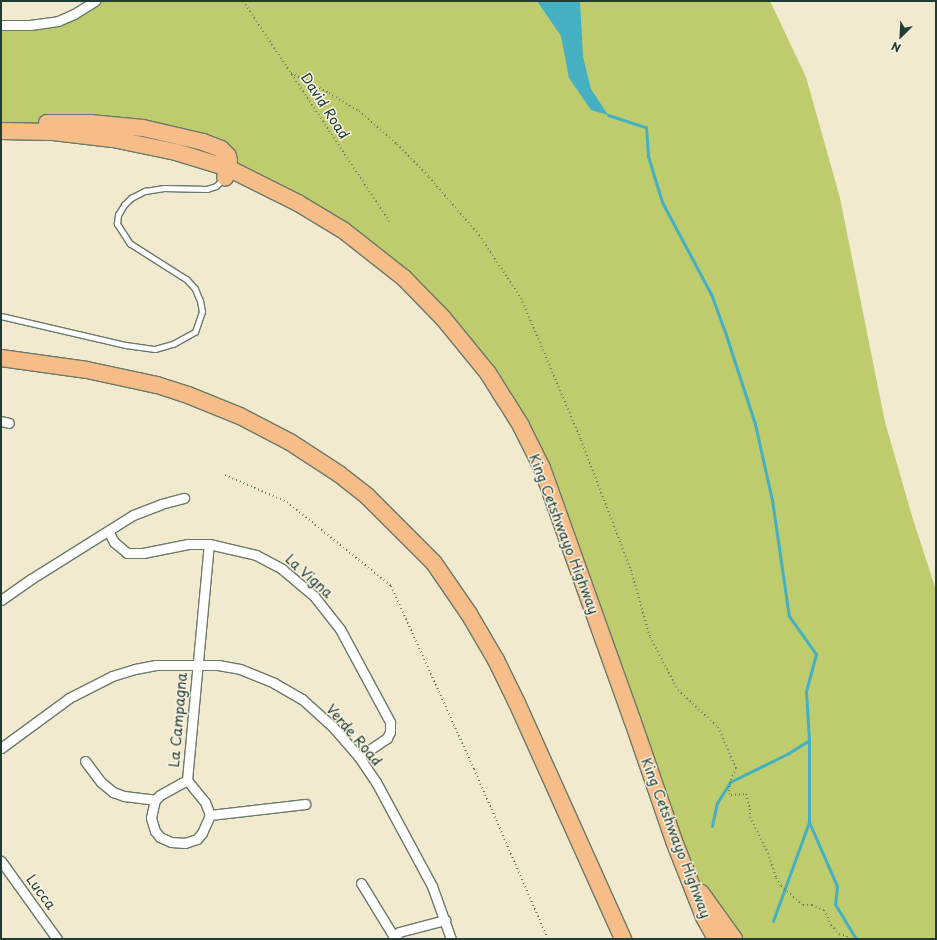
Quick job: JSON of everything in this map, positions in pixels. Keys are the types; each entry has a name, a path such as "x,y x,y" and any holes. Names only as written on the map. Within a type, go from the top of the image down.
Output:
{"highway":[{"path":"1,126 54,122 90,123 143,128 181,136 215,146 228,156 226,173"},
{"name":"King Cetshwayo Highway","path":"1,131 53,132 113,139 176,152 298,203 343,230 374,253 404,278 443,318 478,361 505,400 521,426 544,475 689,880 704,917 716,939"},
{"path":"1,358 87,370 157,385 188,394 240,416 290,442 333,470 367,496 434,563 469,614 492,654 517,703 582,852 623,939"},
{"path":"689,880 706,899 734,939"}],"street":[{"path":"1,25 30,25 58,21 74,14 95,1"},
{"path":"1,600 108,531 148,508 184,498"},
{"name":"La Vigna","path":"108,531 118,546 127,553 133,554 188,544 208,544 256,555 270,561 314,596 333,618 390,722 390,732 387,738 359,757"},
{"name":"La Campagna","path":"208,544 187,780 205,802 210,815"},
{"name":"Verde Road","path":"1,748 69,698 112,676 156,665 197,664 240,668 287,690 302,699 333,726 359,757 376,782 432,886 451,939"},
{"path":"85,761 101,782 113,792 124,796 155,800 151,818 152,824 160,837 170,842 185,843 196,839 202,833 210,815 304,804"},
{"name":"La Campagna","path":"155,800 187,780"},
{"name":"Lucca","path":"1,861 57,939"},
{"path":"361,883 394,938 399,932 445,920"}],"lane":[{"path":"1,316 126,345 155,349 173,344 195,332 202,312 196,289 187,280 130,244 117,224 118,215 124,205 131,198 145,191 164,188 207,189 216,186 226,173"}],"path":[{"name":"David Road","path":"244,1 390,222"},
{"path":"291,73 359,111 397,144 429,177 479,235 521,298 581,440 632,570 650,637 678,690 718,727 736,768 730,782 730,793 731,795 746,794 750,809 750,817 768,853 776,878 781,886 803,905 812,905 824,910 831,925 839,934 847,936 849,939"},
{"path":"225,475 287,502 391,586 474,769 548,939"}],"green space":[{"path":"95,1 770,1 806,77 840,198 885,422 912,516 936,590 936,939 716,939 542,468 473,355 343,230 176,152 1,131 1,25 42,24"}],"water":[{"path":"537,1 580,1 583,57 591,89 608,115 591,110 569,78 561,36"}],"waterway":[{"path":"608,115 646,127 648,156 662,202 711,294 755,424 772,500 789,616 816,654 806,691 809,740 809,822 837,886 835,904 856,939"},
{"path":"712,826 717,803 730,782 787,754 809,740"},
{"path":"773,921 809,822"}]}
